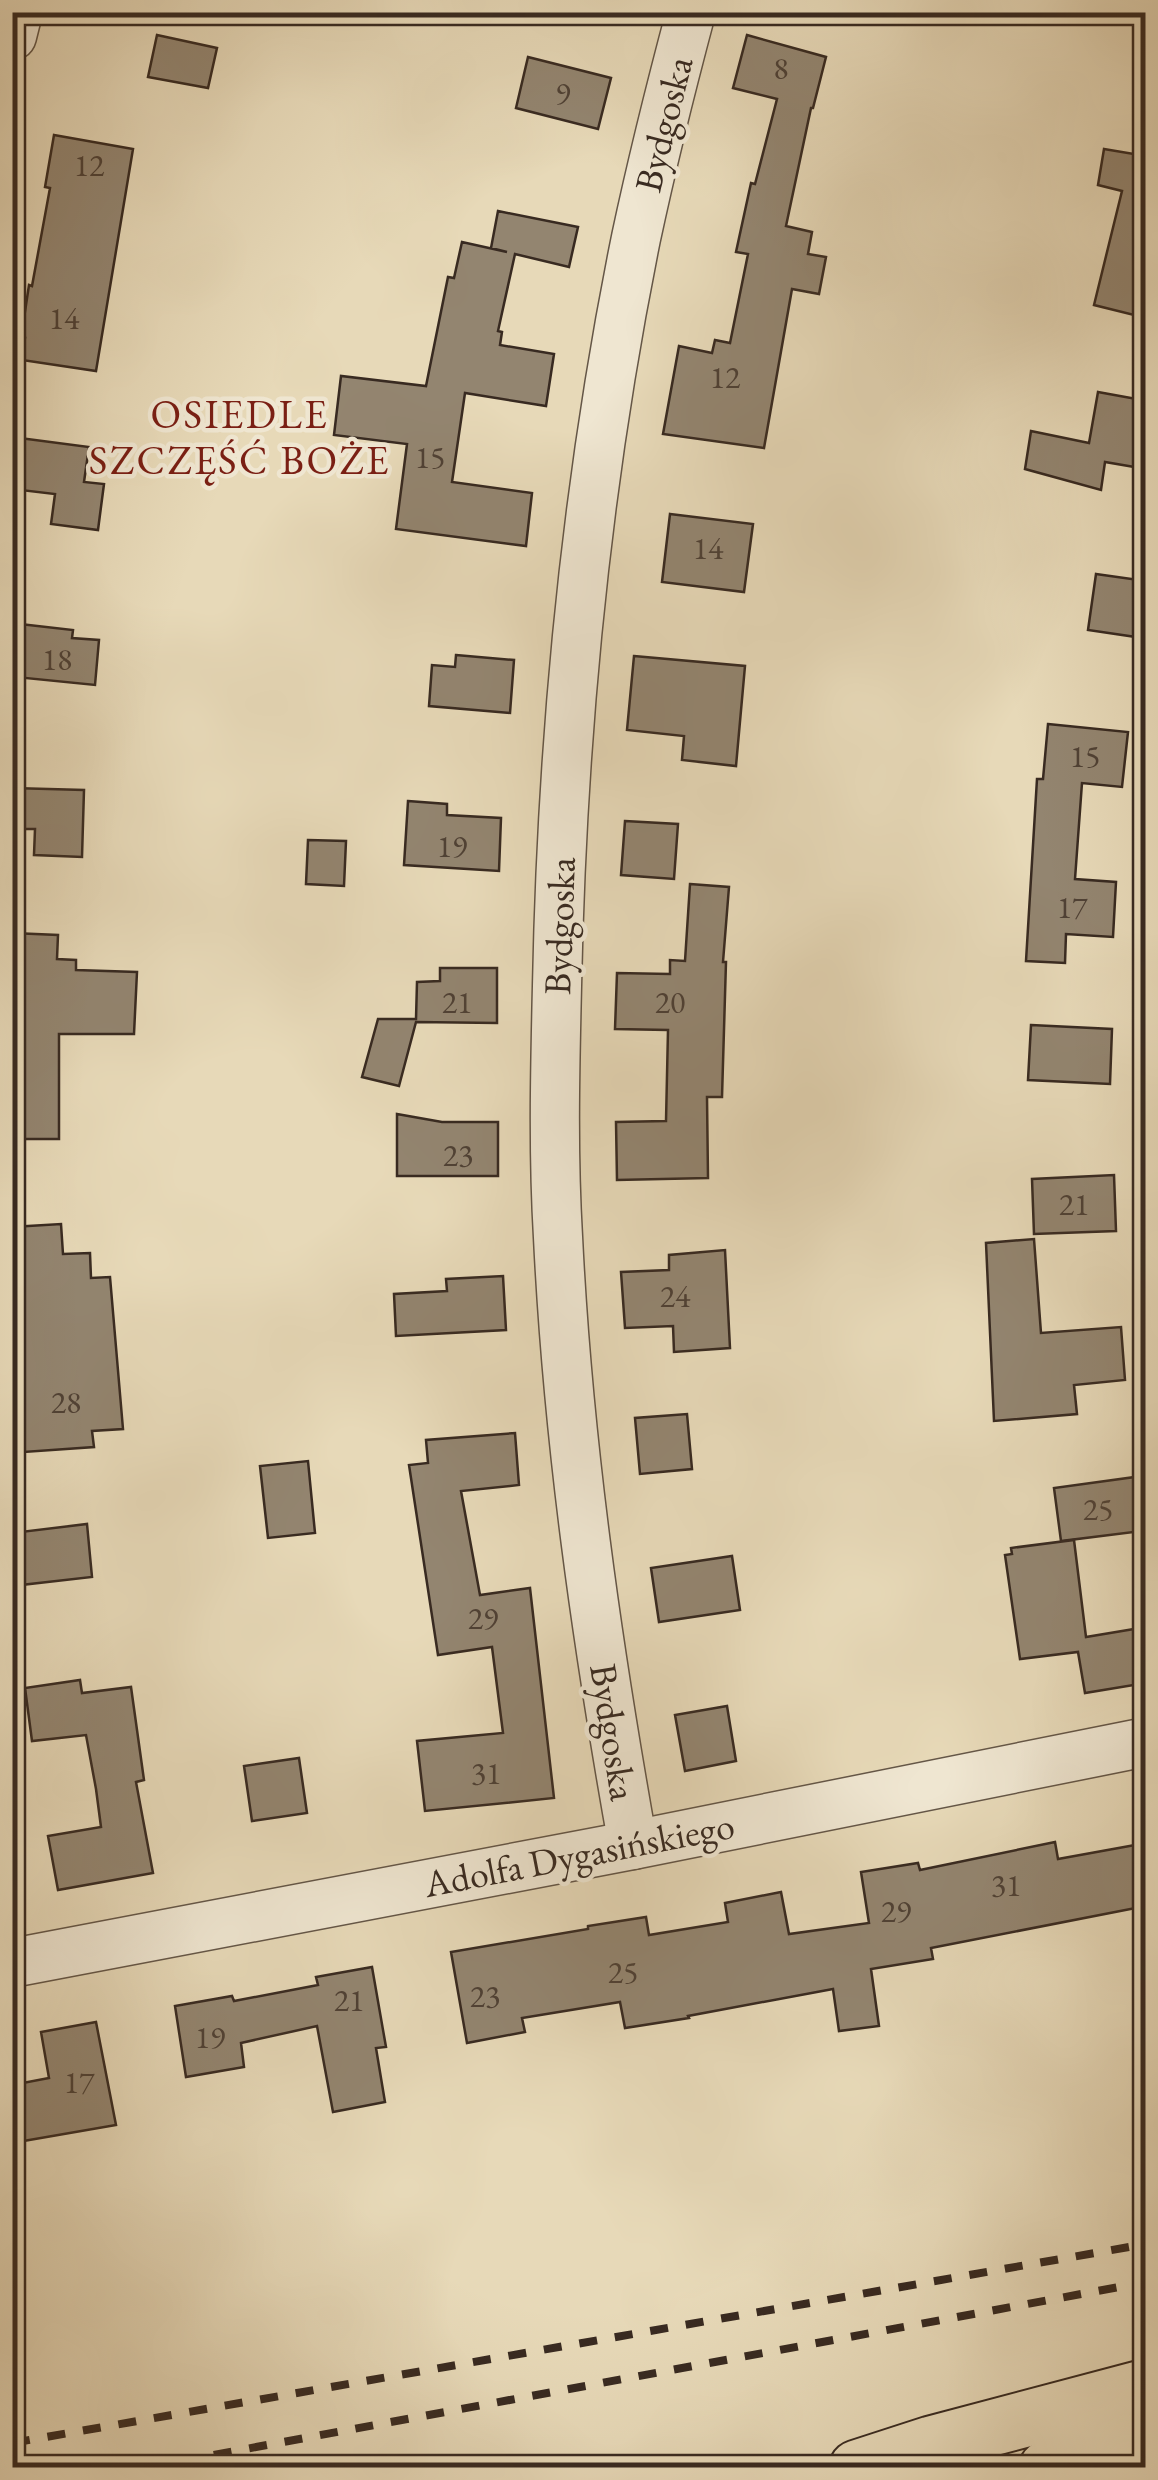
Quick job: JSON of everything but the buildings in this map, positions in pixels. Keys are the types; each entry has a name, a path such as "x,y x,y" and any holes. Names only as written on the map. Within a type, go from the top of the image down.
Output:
{"main road":[{"path":"858,2468 931,2444 1146,2386"},
{"path":"1047,2468 1146,2438"}],"street":[{"path":"12,36 18,12"},
{"name":"Bydgoska","path":"634,1845 583,1528 566,1368 554,1112 558,934 566,762 587,540 636,239 690,12"},
{"name":"Adolfa Dygasińskiego","path":"12,1963 634,1845 1146,1742"}],"railway":[{"path":"12,2443 1146,2244"},
{"path":"143,2468 1146,2282"}],"district":[{"name":"OSIEDLE SZCZĘŚĆ BOŻE","path":"240,437"}]}
